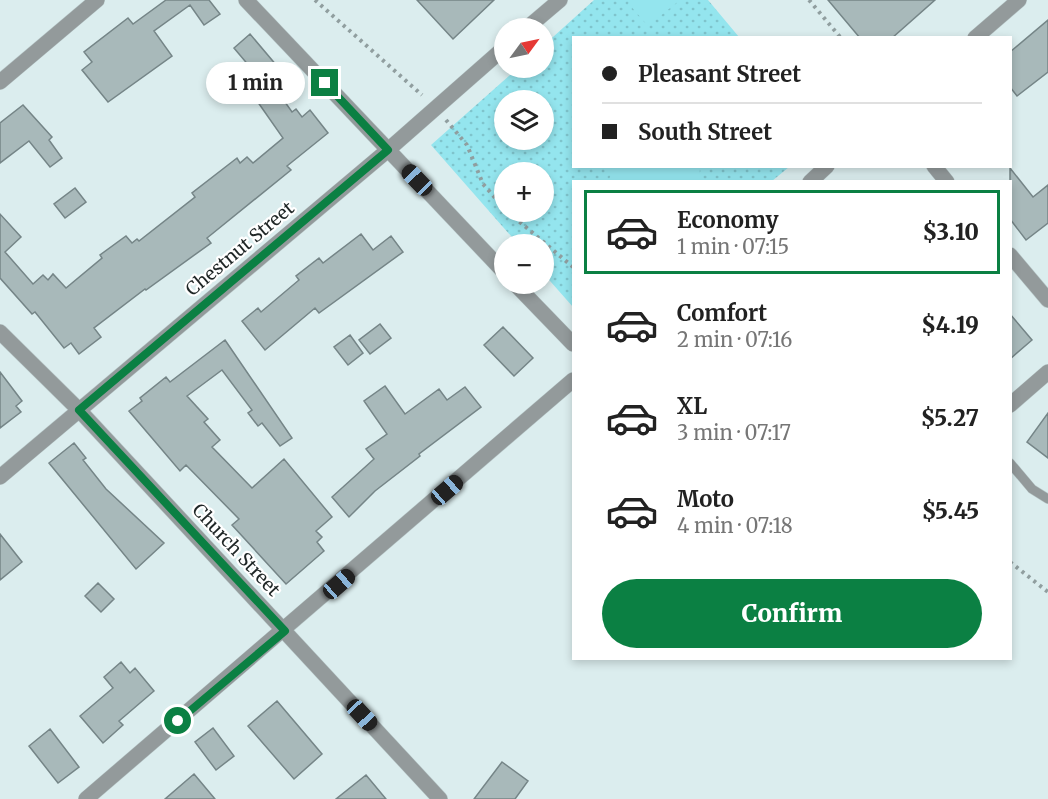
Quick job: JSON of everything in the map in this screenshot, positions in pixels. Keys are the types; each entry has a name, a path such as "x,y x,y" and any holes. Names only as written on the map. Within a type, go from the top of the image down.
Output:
{"street":[{"path":"0,82 97,0"},
{"path":"246,0 494,261"},
{"path":"539,18 560,0"},
{"path":"977,36 1019,0"},
{"name":"Chestnut Street","path":"0,477 388,150 435,106 494,56"},
{"path":"812,180 826,168"},
{"path":"1012,257 1048,300"},
{"path":"525,294 572,343"},
{"name":"Church Street","path":"0,332 79,410 440,799"},
{"path":"1012,403 1048,372"},
{"path":"86,799 285,631 572,381"}],"lane":[{"path":"1012,465 1032,489 1048,499"}],"path":[{"path":"315,0 435,106 467,145 483,184 494,197"},
{"path":"809,0 839,36"},
{"path":"520,222 572,266"},
{"path":"1012,564 1048,592"}],"shaded area":[{"path":"594,0 708,0 738,36 572,36 572,168 788,168 773,180 572,180 572,306 554,285 554,234 509,234 499,222 554,222 554,162 494,162 494,217 431,145 507,78 554,78 554,36"},
{"path":"632,0 680,0 648,26 628,3"},
{"path":"612,168 700,168 699,180 609,180"}],"building":[{"path":"166,0 209,0 220,14 204,25 190,5 154,31 172,56 108,102 82,70 92,62 84,52 128,18 133,24"},
{"path":"417,0 494,0 453,39"},
{"path":"828,0 935,0 894,36 858,36"},
{"path":"1048,20 1048,72 1017,96 1012,90 1012,50"},
{"path":"250,34 277,66 261,80 234,48"},
{"path":"273,85 292,112 296,109 302,117 310,110 328,133 287,166 291,170 207,238 211,243 94,328 101,337 79,354 71,343 64,348 35,312 32,314 0,278 0,214 21,237 5,252 33,284 43,275 48,280 53,274 66,288 102,258 100,255 126,236 132,243 137,239 139,241 195,197 192,193 237,158 240,163 247,157 253,163 283,138 255,98"},
{"path":"23,105 52,137 49,140 62,158 50,167 29,141 0,163 0,123"},
{"path":"1010,168 1033,197 1048,185 1048,223 1026,240 1012,222 1012,180 1010,180"},
{"path":"75,188 86,202 65,218 54,204"},
{"path":"361,234 373,250 391,236 403,252 319,313 315,308 265,350 242,321 258,308 261,312 299,280 296,276 319,258 323,263"},
{"path":"1012,316 1032,340 1012,357"},
{"path":"380,324 391,338 370,354 359,340"},
{"path":"503,327 533,358 514,376 484,345"},
{"path":"350,335 363,353 348,365 334,347"},
{"path":"225,340 292,438 280,446 262,423 258,426 248,413 252,410 222,370 187,396 208,419 204,422 220,440 212,447 252,488 284,459 332,517 316,531 322,537 317,542 324,551 286,584 232,525 239,519 186,465 180,471 129,411 142,401 140,398 166,377 170,382"},
{"path":"0,372 22,401 16,406 21,412 0,428"},
{"path":"385,386 405,414 439,389 447,400 465,387 481,407 419,454 420,456 375,491 349,517 332,497 374,459 366,449 387,434 364,401"},
{"path":"1048,413 1048,458 1027,442"},
{"path":"74,443 86,458 83,460 106,489 164,543 136,569 49,463"},
{"path":"0,534 22,562 0,580"},
{"path":"98,583 114,599 101,612 85,596"},
{"path":"121,662 130,673 135,668 154,691 119,721 123,725 103,743 80,716 113,688 104,677"},
{"path":"277,701 322,754 294,779 248,726"},
{"path":"213,728 234,756 216,770 195,742"},
{"path":"50,729 79,767 58,783 29,746"},
{"path":"502,762 528,781 515,799 474,799"},
{"path":"194,774 215,799 165,799"},
{"path":"366,775 386,799 336,799"}],"route":[{"path":"178,721 285,631 79,410 388,150 325,83"}]}
